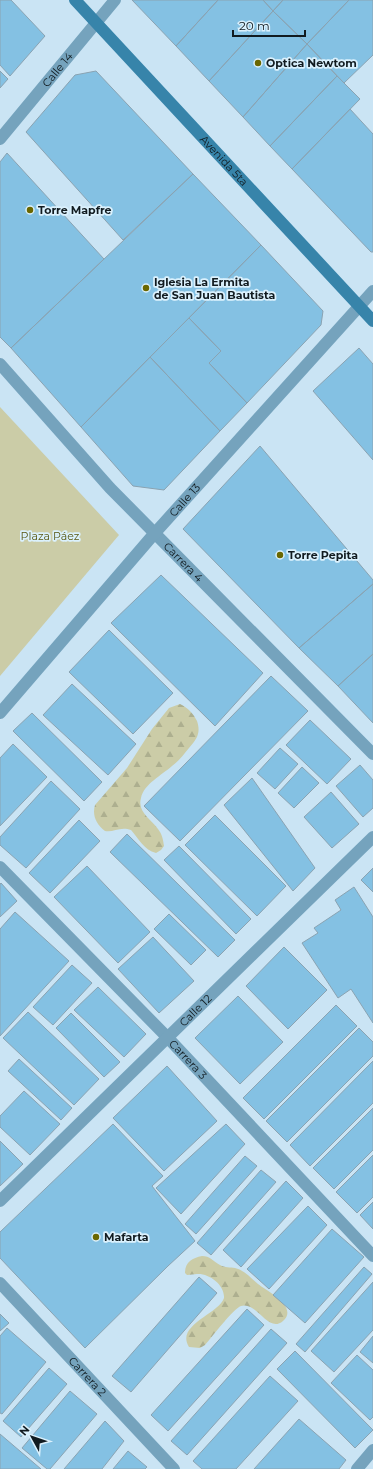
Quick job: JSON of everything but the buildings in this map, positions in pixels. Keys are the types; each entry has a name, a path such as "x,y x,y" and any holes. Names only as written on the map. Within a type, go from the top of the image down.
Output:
{"street":[{"name":"Avenida 5ta","path":"75,0 373,321"},
{"name":"Calle 14","path":"0,139 115,0"},
{"name":"Calle 13","path":"0,712 154,534 373,291"},
{"name":"Carrera 4","path":"0,364 110,488 373,754"},
{"name":"Calle 12","path":"0,1201 373,837"},
{"name":"Carrera 3","path":"0,867 168,1038 373,1256"},
{"name":"Carrera 2","path":"0,1283 174,1469"},
{"path":"357,1469 373,1450"}],"green space":[{"name":"Plaza Páez","path":"0,407 119,535 0,676"},
{"path":"180,704 190,711 197,721 199,729 198,736 175,764 149,784 143,793 140,803 145,815 155,825 163,839 164,846 156,853 145,847 131,830 123,829 105,831 96,819 94,809 95,805 127,768 152,729 169,708"},
{"path":"202,1256 209,1258 222,1266 235,1268 247,1274 280,1300 287,1310 287,1316 278,1324 272,1323 267,1321 252,1308 241,1306 237,1308 205,1345 200,1348 189,1347 186,1339 188,1332 199,1320 220,1304 224,1298 224,1293 219,1284 211,1278 202,1274 187,1275 185,1273 186,1266 190,1261"}],"place":[{"name":"Optica Newtom","path":"258,63"},
{"name":"Torre Mapfre","path":"30,210"},
{"name":"Iglesia La Ermita de San Juan Bautista","path":"146,288"},
{"name":"Torre Pepita","path":"280,555"},
{"name":"Mafarta","path":"96,1237"}]}
